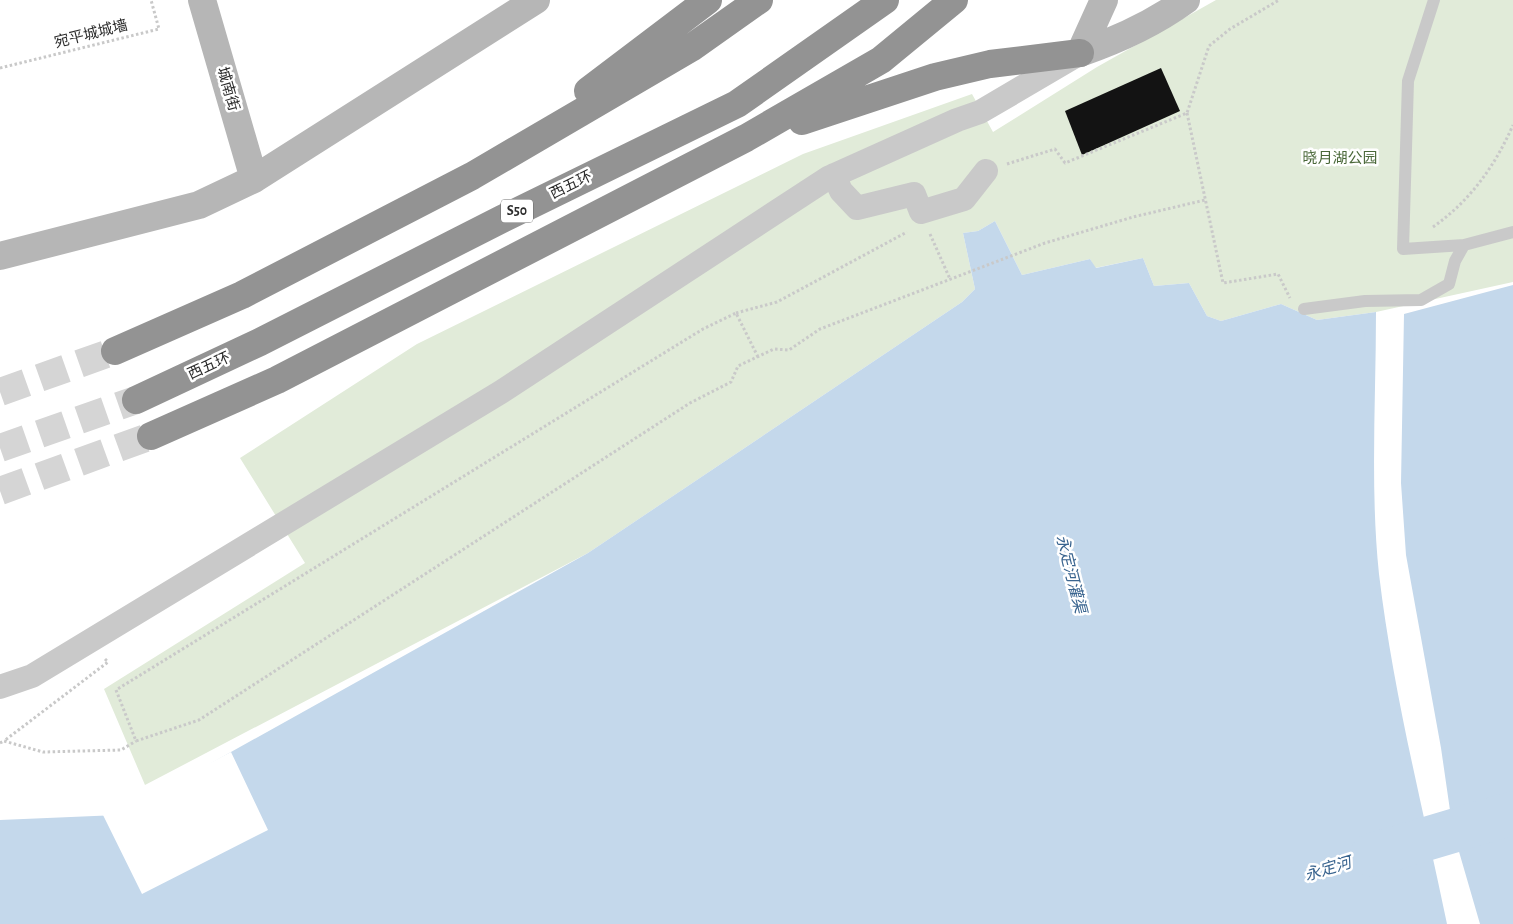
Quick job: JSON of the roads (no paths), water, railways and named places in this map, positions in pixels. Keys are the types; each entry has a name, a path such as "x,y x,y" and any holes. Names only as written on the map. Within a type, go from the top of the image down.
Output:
{"highway":[{"path":"472,176 708,0"},
{"path":"115,351 242,295 472,176 691,48 759,0"},
{"name":"西五环","path":"136,400 260,342 502,219 737,104 885,0"},
{"path":"151,436 277,380 746,138 881,60 954,0"},
{"path":"746,138 935,77 990,64 1080,53"}],"street":[{"name":"城南街","path":"202,0 254,179"},
{"path":"0,256 199,205 254,179 536,0"},
{"path":"1080,53 1104,0"},
{"path":"0,687 32,676 501,392 834,175 957,120 980,112 1080,53 1118,40 1165,16 1186,0"},
{"path":"834,175 841,191 857,208 914,194 923,217 964,199 986,171"}],"lane":[{"path":"1434,0 1408,81 1403,249 1464,245 1513,232"},
{"path":"1304,309 1365,301 1421,300 1449,284 1455,262 1464,245"}],"water":[{"name":"永定河灌渠","path":"995,221 1022,275 1090,259 1096,268 1143,258 1154,286 1189,283 1207,316 1221,321 1281,304 1317,320 1376,312 1374,476 1379,574 1400,706 1447,924 0,924 0,820 118,815 588,553 962,302 975,289 963,233 978,231"},
{"path":"1513,285 1513,924 1480,924 1453,831 1441,748 1406,555 1401,483 1404,314"}],"waterway":[{"name":"永定河","path":"1372,855 1513,813"}],"tunnel":[{"path":"0,392 115,351"},
{"path":"0,448 136,400"},
{"path":"0,491 151,436"}],"park label":[{"name":"晓月湖公园","path":"1340,158"}]}
